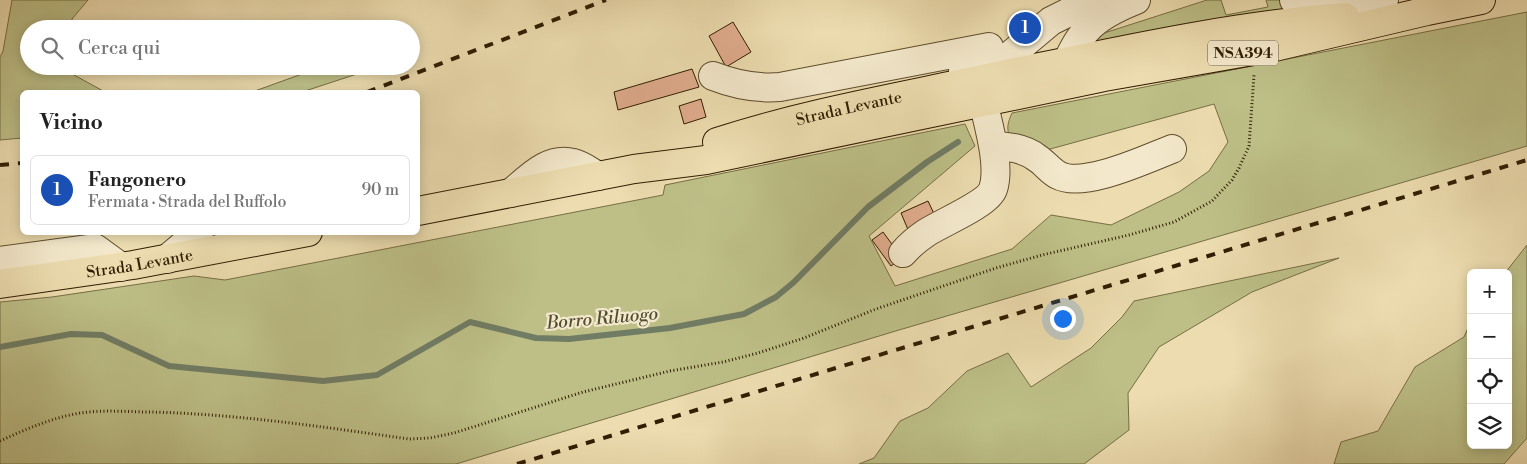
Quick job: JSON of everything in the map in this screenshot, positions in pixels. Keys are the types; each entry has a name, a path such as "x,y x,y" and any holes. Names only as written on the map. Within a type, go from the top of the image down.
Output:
{"main road":[{"name":"NSA394","path":"1056,72 1290,21 1427,11 1481,0"},
{"name":"Strada Levante","path":"425,206 511,194 634,169 723,156 983,101 1056,72"},
{"name":"Strada Levante","path":"634,169 747,132 804,117 1056,72"},
{"name":"Strada Levante","path":"0,284 121,267 292,235"}],"street":[{"path":"804,117 876,88 990,65 1008,57 1036,33 1069,12 1104,0"},
{"path":"1036,33 1040,58 1056,72 1077,41 1090,26 1107,14 1136,0"},
{"path":"1294,0 1312,10 1384,0"},
{"path":"713,76 744,86 761,89 780,87 1036,33"},
{"path":"903,253 926,233 975,205 993,190 995,163 983,101"},
{"path":"993,146 1006,146 1022,150 1038,158 1057,175 1073,180 1085,179 1124,168 1172,149"},
{"path":"167,259 195,235"},
{"path":"0,261 95,248 121,267"}],"path":[{"path":"0,441 64,416 76,413 108,411 173,413 264,420 409,439 430,438 469,430 583,392 758,353 804,338 876,309 991,270 1042,255 1155,228 1174,222 1202,208 1212,201 1232,180 1246,155 1250,134 1254,73"}],"green space":[{"path":"12,0 88,0 72,20 20,20 20,75 74,75 101,90 20,90 20,138 0,140 0,57 3,51"},
{"path":"1207,0 1221,0 1226,15 1268,7 1266,0 1279,0 1287,14 1086,53 1098,35"},
{"path":"1527,12 1527,146 899,330 456,464 0,464 0,302 52,297 194,276 225,280 663,195 665,185 965,124 975,146 869,236 895,286 1012,249 1051,215 1111,225 1179,192 1209,171 1228,142 1214,104 1043,151 1010,138 1008,125 1012,113"},
{"path":"299,75 354,75 308,90 258,90"},
{"path":"1527,245 1527,438 1504,464 1334,464 1341,442 1378,431 1415,367 1464,337 1467,330 1467,449 1512,449 1512,269 1508,269"},
{"path":"1339,258 1252,292 1159,347 1128,393 1129,430 1084,464 859,464 874,458 900,421 928,408 967,371 1008,353 1031,387 1091,348 1122,317 1134,301"}],"building":[{"path":"733,22 751,52 726,67 709,36"},
{"path":"692,69 699,87 618,110 614,92"},
{"path":"701,99 706,117 684,124 679,106"},
{"path":"928,201 937,220 909,232 901,213"},
{"path":"883,232 902,258 891,266 872,240"}],"waterway":[{"name":"Borro Riluogo","path":"0,347 71,334 102,335 169,366 323,381 377,375 470,322 536,338 569,339 670,328 744,314 776,297 794,282 868,207 927,162 958,142"}],"railway":[{"path":"420,72 606,0"},
{"path":"372,90 411,75"},
{"path":"517,464 1527,160"},
{"path":"0,165 20,163"}],"place":[{"name":"Fangonero","path":"1025,28"}]}
